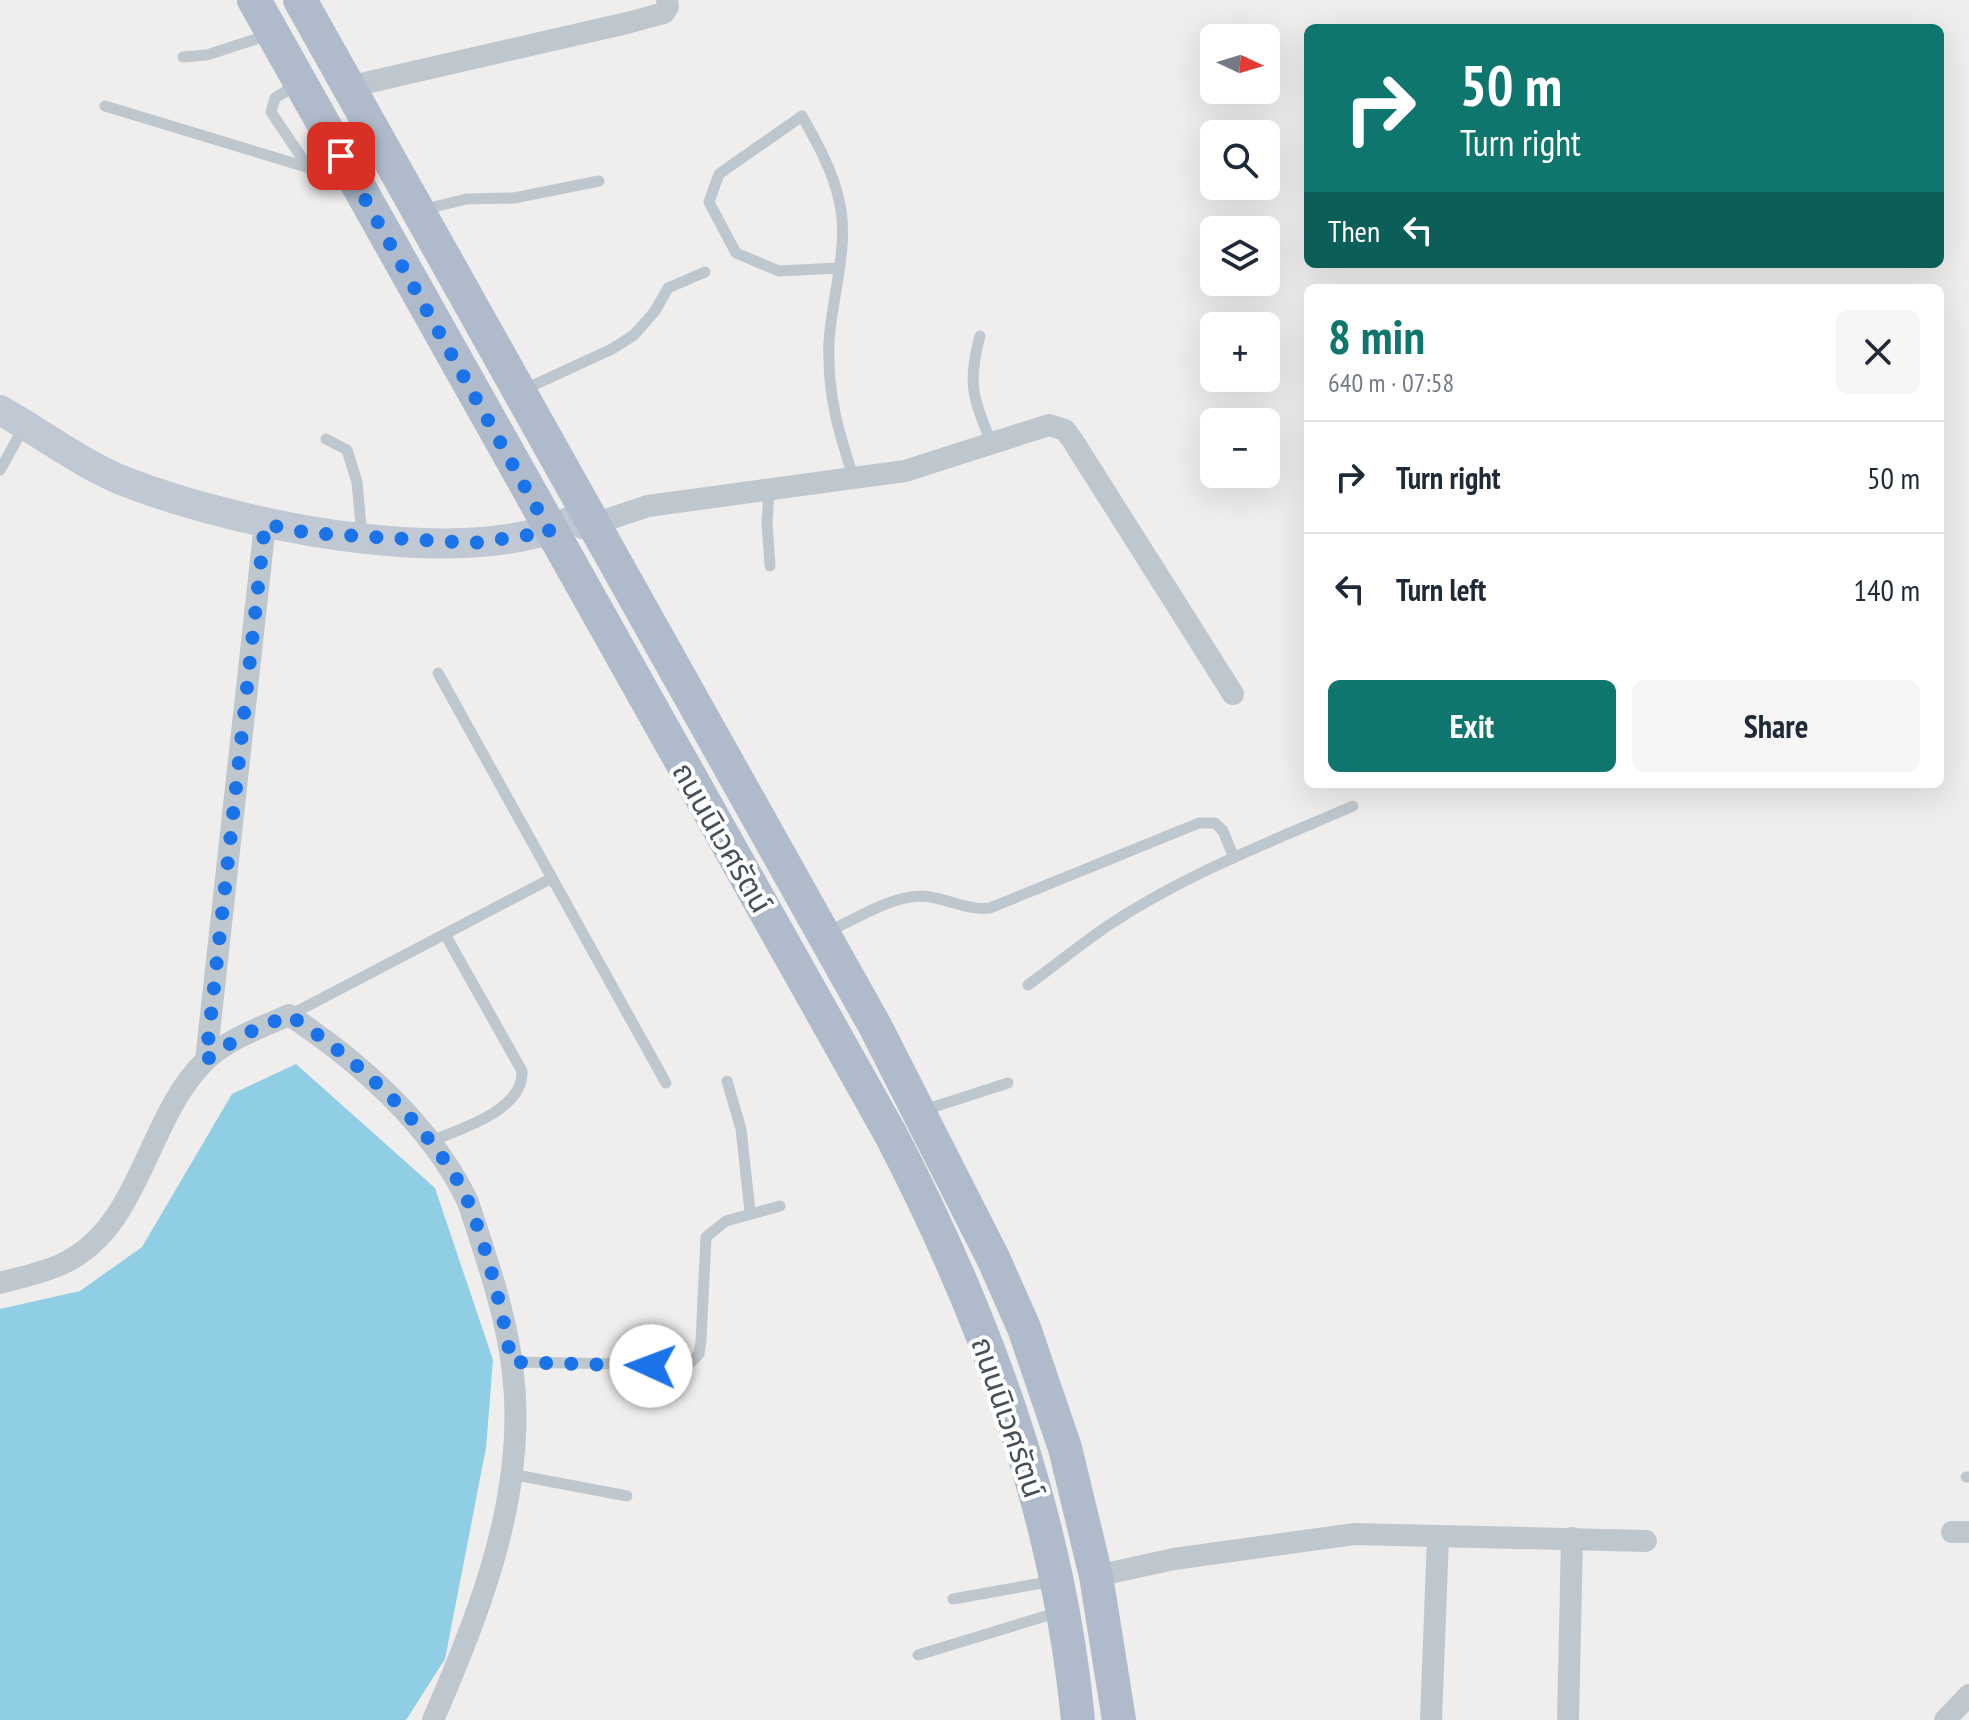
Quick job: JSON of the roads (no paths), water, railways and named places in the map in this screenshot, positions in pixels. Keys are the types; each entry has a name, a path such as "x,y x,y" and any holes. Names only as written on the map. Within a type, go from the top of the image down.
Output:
{"main road":[{"name":"ถนนนิเวศรัตน์","path":"254,0 850,1062 933,1217 995,1365 1029,1472 1061,1596 1078,1720"},
{"name":"ถนนนิเวศรัตน์","path":"300,0 824,934 993,1258 1024,1328 1065,1448 1096,1576 1119,1720"}],"street":[{"path":"348,87 539,46 664,13 668,7 667,0"},
{"path":"13,417 123,481 204,509 308,533 473,543 553,537 589,518 648,506 905,471 1049,425 1065,430 1233,694"},
{"path":"206,1060 265,524"},
{"path":"0,1283 66,1263 111,1223 131,1195 165,1113 206,1060 243,1035 289,1015 367,1075 428,1143 458,1181 468,1202 511,1362 515,1398 504,1519 480,1604 433,1720"},
{"path":"1096,1576 1174,1559 1354,1534 1646,1541"},
{"path":"1431,1720 1438,1537"},
{"path":"1568,1720 1572,1538"},
{"path":"1945,1720 1969,1695"}],"lane":[{"path":"183,57 207,55 273,34"},
{"path":"300,83 275,98 271,112 310,170"},
{"path":"105,106 354,181"},
{"path":"838,268 779,271 736,253 709,202 719,174 802,116 840,201 838,268 829,342 833,415 854,480"},
{"path":"418,211 466,199 514,198 599,181"},
{"path":"518,392 612,349 634,335 655,311 668,288 705,272"},
{"path":"980,336 973,362 972,394 991,442"},
{"path":"0,470 13,417"},
{"path":"326,439 347,450 357,482 362,538"},
{"path":"769,491 767,522 770,566"},
{"path":"438,673 666,1083"},
{"path":"1028,985 1112,923 1234,858 1353,806"},
{"path":"824,934 879,908 918,896 978,909 990,908 1199,823 1215,823 1223,831 1234,858"},
{"path":"289,1015 446,936 552,878"},
{"path":"428,1143 506,1104 522,1081 522,1071 446,936"},
{"path":"727,1081 741,1129 750,1212"},
{"path":"919,1112 1008,1083"},
{"path":"511,1362 688,1365 699,1354 701,1341 706,1237 711,1230 750,1212 780,1206"},
{"path":"510,1474 627,1496"},
{"path":"953,1599 1061,1596"},
{"path":"918,1655 1061,1596"}],"water":[{"path":"296,1064 435,1188 493,1360 486,1448 445,1659 406,1720 0,1720 0,1309 80,1291 142,1247 232,1094"}]}
